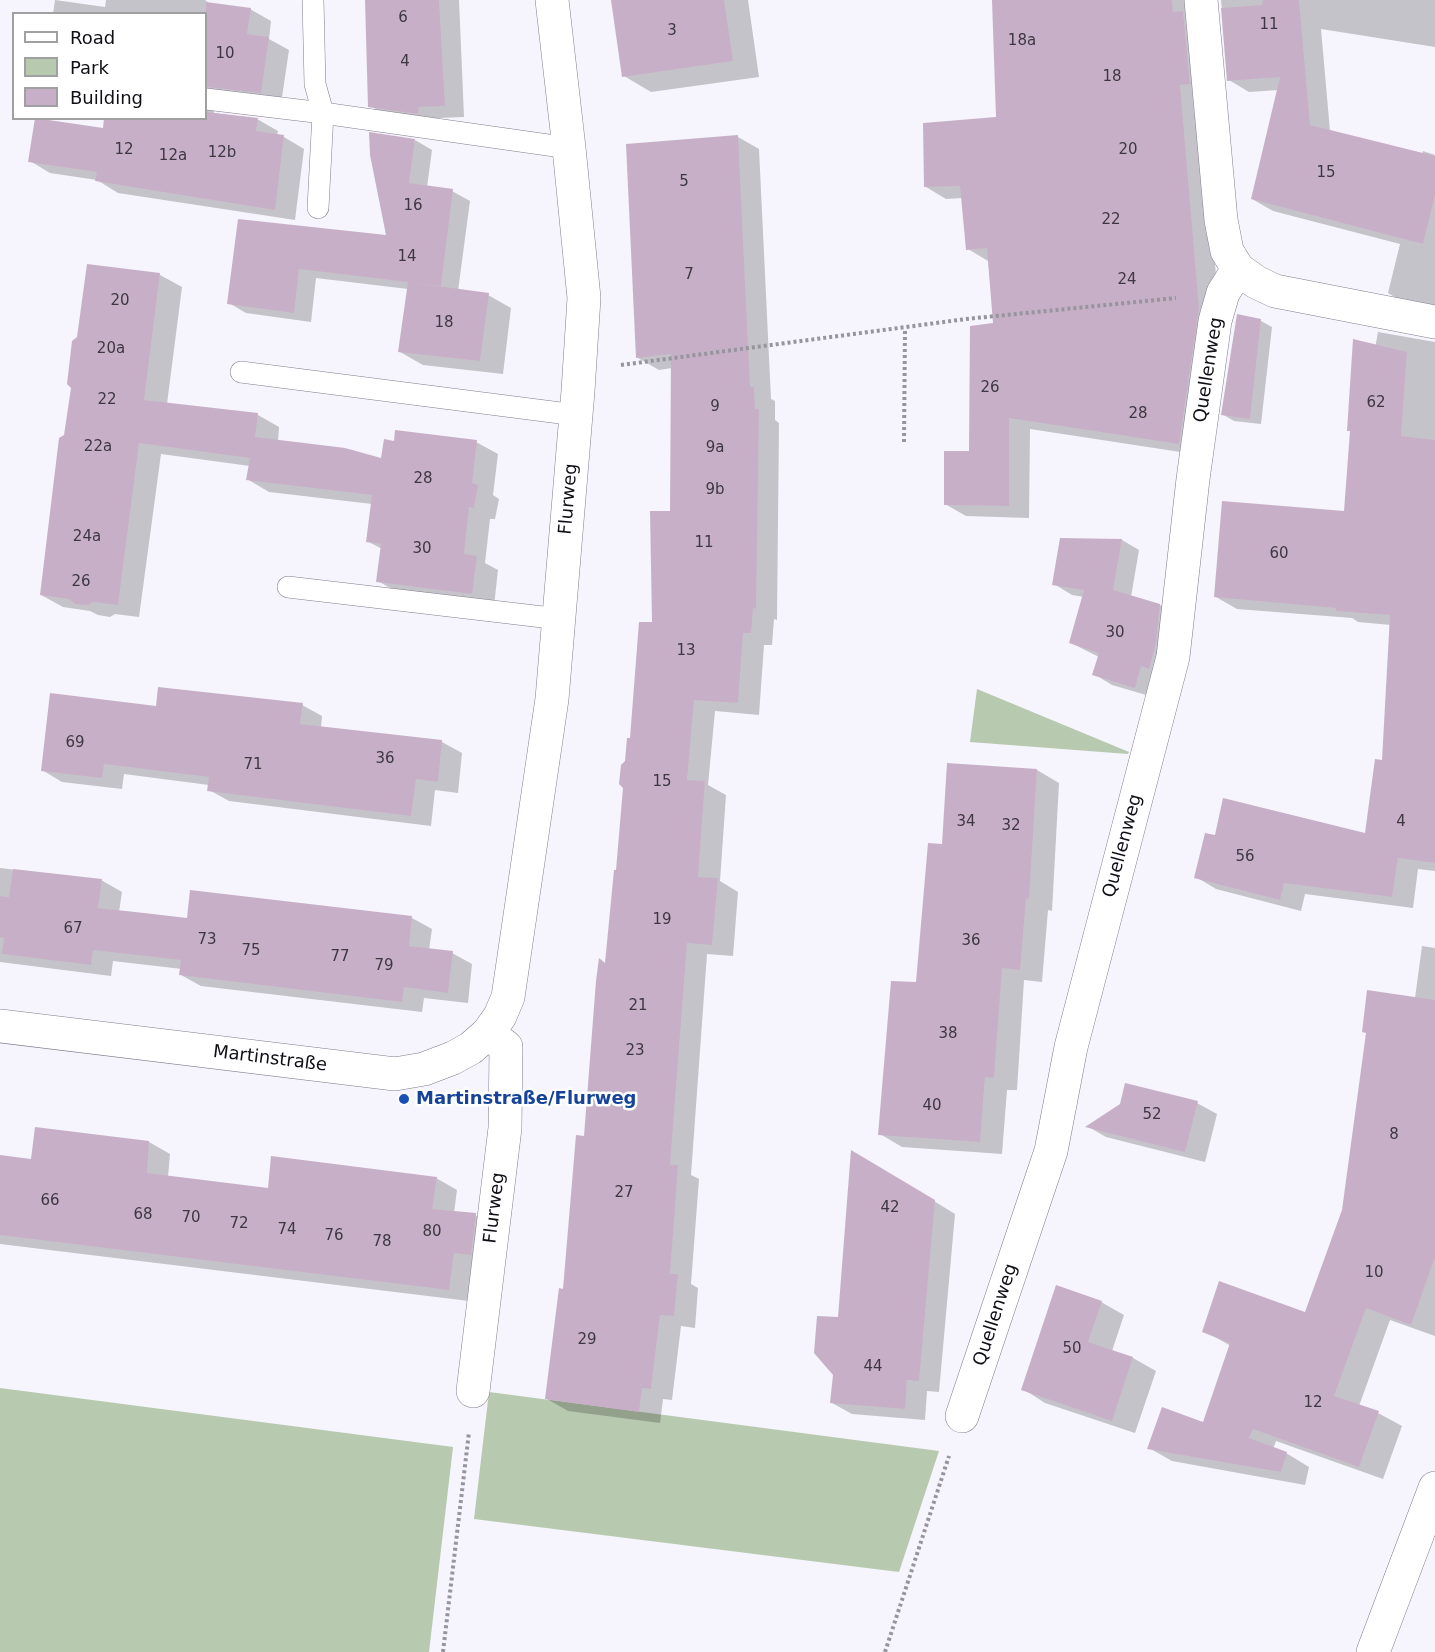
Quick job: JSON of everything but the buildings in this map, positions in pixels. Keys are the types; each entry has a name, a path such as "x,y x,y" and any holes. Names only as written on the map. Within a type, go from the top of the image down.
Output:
{"street":[{"name":"Flurweg","path":"508,997 552,699 584,298 552,0"},
{"path":"1202,0 1221,220 1227,251 1238,269 1256,282 1275,291 1435,322"},
{"name":"Quellenweg","path":"962,1416 1050,1151 1071,1047 1173,657 1193,479 1215,321 1223,293 1238,269"},
{"name":"Martinstraße","path":"0,1026 395,1074 424,1069 471,1048 488,1033 500,1016 508,997"},
{"name":"Flurweg","path":"473,1391 505,1128 506,1047 488,1033"},
{"path":"1373,1652 1432,1496"}],"lane":[{"path":"313,0 315,84 323,113 318,208"},
{"path":"207,99 569,148"},
{"path":"241,372 576,415"},
{"path":"288,587 560,619"}],"path":[{"path":"579,371 966,319 1177,298"},
{"path":"904,328 904,442"},
{"path":"443,1652 473,1391"},
{"path":"885,1652 962,1416"}],"green space":[{"path":"977,689 1129,752 1128,754 970,742"},
{"path":"0,1388 453,1447 429,1652 0,1652"},
{"path":"489,1392 939,1451 899,1572 474,1519"}],"place":[{"name":"Martinstraße/Flurweg","path":"404,1099"}]}
